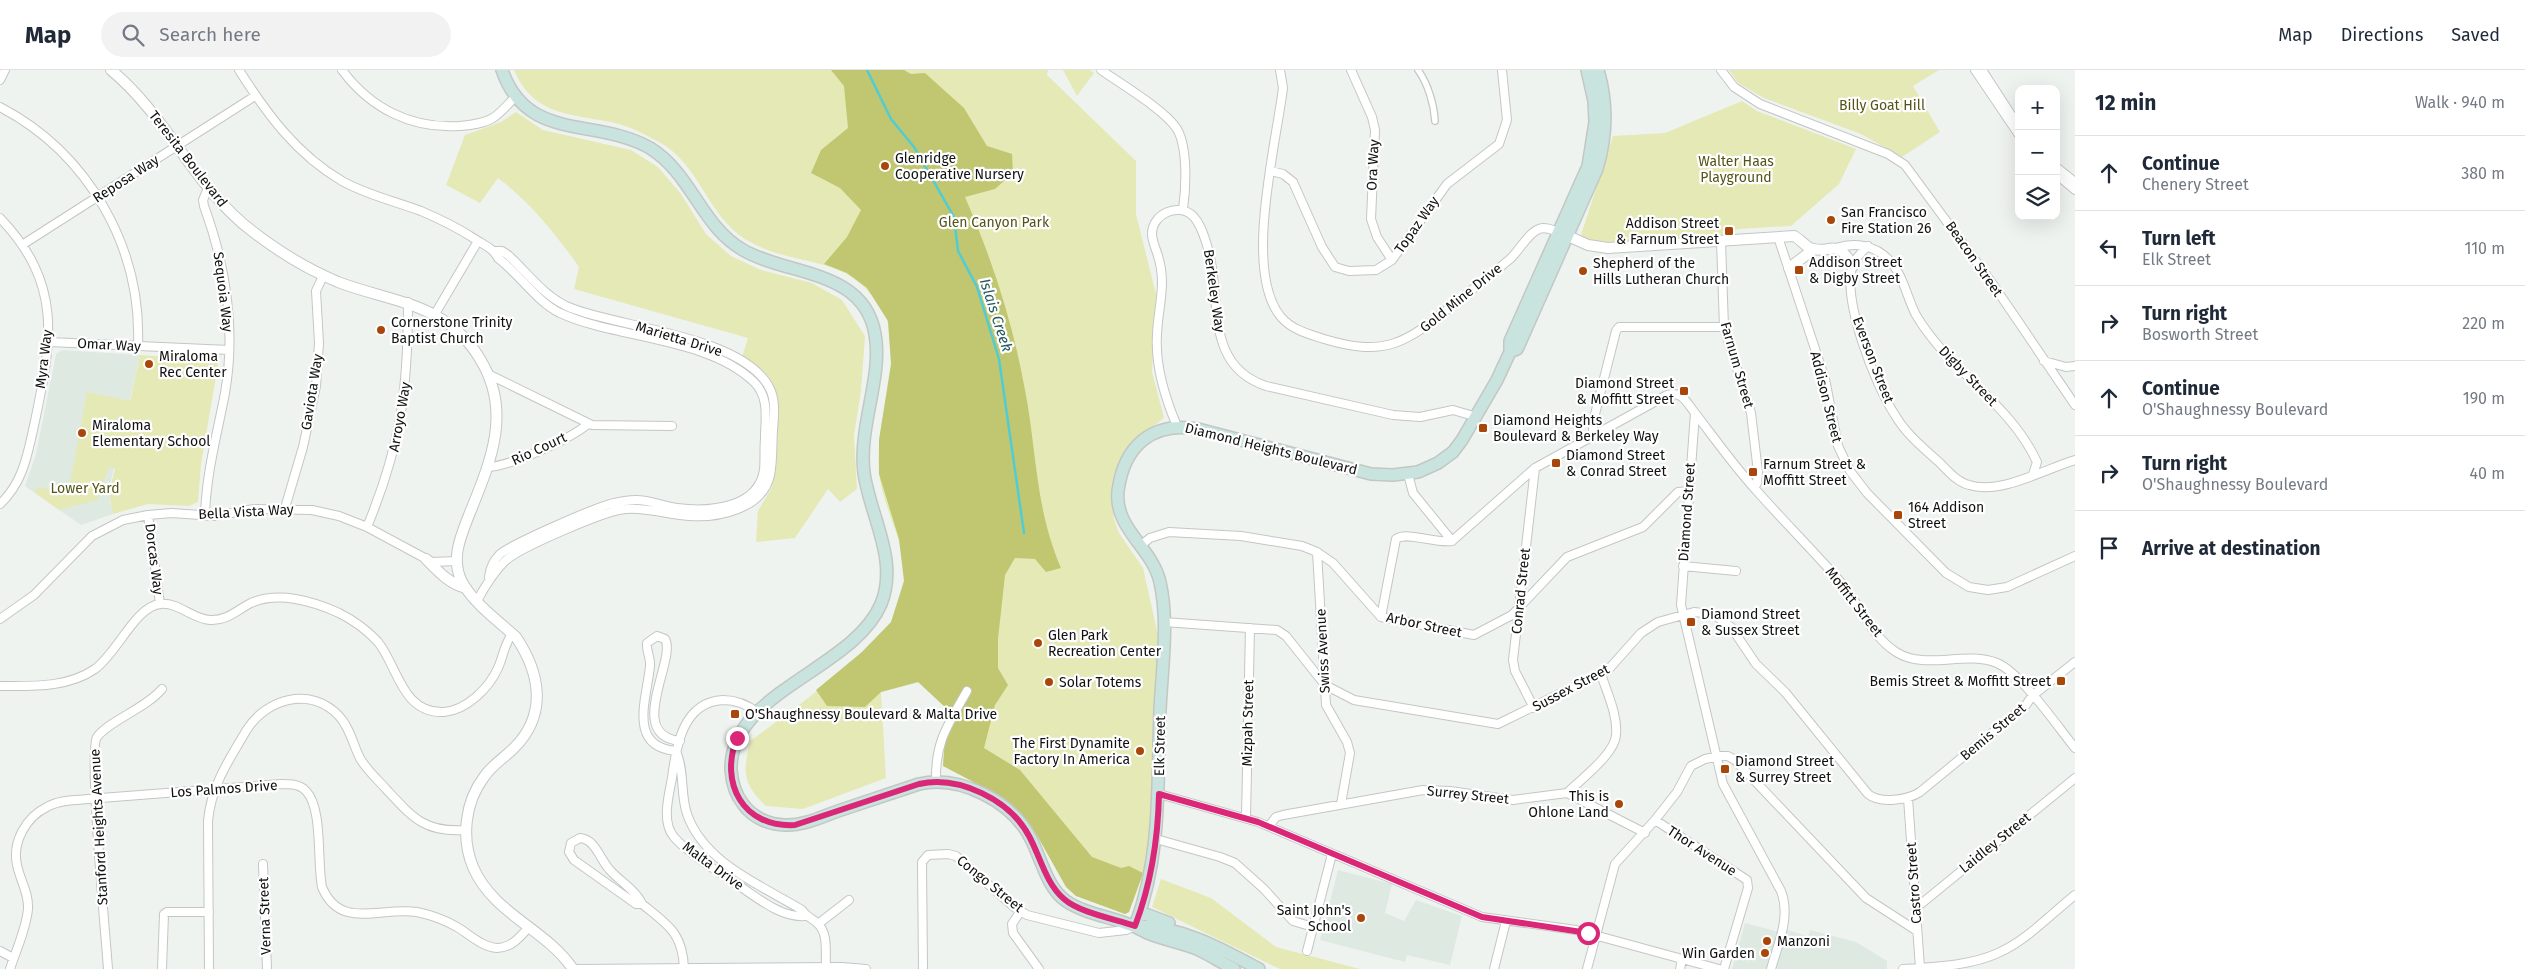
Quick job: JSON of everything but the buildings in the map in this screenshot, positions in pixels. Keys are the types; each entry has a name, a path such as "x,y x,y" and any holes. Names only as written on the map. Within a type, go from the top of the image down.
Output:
{"main road":[{"path":"502,70 515,97 529,110 546,120 621,136 652,150 676,170 709,219 733,244 761,258 838,284 858,300 871,320 876,336 876,351 864,441 864,466 886,555 887,572 884,596 873,618 863,630 758,713 746,725 734,745 731,758 732,779 737,794 745,807 756,816 770,823 786,825 804,823 919,784 936,782 953,784 981,794 1000,804 1028,834 1052,883 1065,900 1079,908 1135,926 1149,934 1197,950 1234,969"},
{"name":"Diamond Heights Boulevard","path":"1164,622 1158,575 1124,525 1120,516 1118,496 1121,481 1125,466 1139,443 1160,429 1177,426 1198,429 1360,472 1382,475 1408,474 1428,468 1453,452 1477,417 1510,352 1517,349 1520,345 1588,166 1594,143 1595,110 1587,70"},
{"name":"Diamond Heights Boulevard","path":"1563,234 1597,169 1603,144 1605,110 1598,70"},
{"name":"Elk Street","path":"1135,926 1150,874 1156,839 1164,622"},
{"path":"1140,912 1194,933 1259,969"},
{"path":"1135,926 1154,926 1202,939"}],"street":[{"path":"0,80 5,70"},
{"name":"Teresita Boulevard","path":"111,70 143,101 226,209 253,232 289,257 323,276 359,289 408,302 436,314 461,334 472,347 488,374 497,410 496,435 488,467 460,537 457,561 460,578 466,588 512,634 528,657 534,672 536,705 533,718 522,739 491,768 479,785 468,814 466,830 469,857 485,889 502,907 568,961 573,969"},
{"name":"Marietta Drive","path":"239,70 274,122 294,144 330,174 372,195 435,217 495,251 502,251 545,292 572,309 706,344 731,355 750,368 770,389 774,408 770,476 756,493 752,502 733,511 707,516 690,516 638,508 610,512 512,556 490,577 477,601"},
{"path":"342,70 360,91 382,108 423,124 451,126 481,123 499,114 515,97"},
{"path":"1101,70 1164,115 1178,131 1184,166 1183,209 1176,209 1162,215 1156,221 1152,236 1163,277 1157,334 1158,362 1165,392 1177,426"},
{"name":"Gold Mine Drive","path":"1280,70 1283,88 1263,224 1264,281 1269,298 1281,317 1301,332 1346,346 1370,348 1409,338 1511,258 1537,229 1544,228 1563,234"},
{"name":"Ora Way","path":"1351,70 1372,117 1375,130 1372,227 1392,260"},
{"path":"1418,70 1423,76 1434,107 1435,121"},
{"name":"Topaz Way","path":"1271,171 1283,174 1293,182 1322,247 1335,267 1349,271 1368,271 1392,260 1447,184 1499,144 1507,120 1502,70"},
{"name":"Beacon Street","path":"1721,70 1734,87 1760,104 1888,154 1905,165 1992,283 2075,405"},
{"path":"1975,70 2016,130"},
{"path":"1982,70 2015,121"},
{"name":"Reposa Way","path":"22,246 256,96"},
{"path":"0,107 32,127 56,147 78,169 98,197 118,233 132,274 138,317 138,346"},
{"path":"2060,170 2075,182"},
{"path":"2057,175 2075,190"},
{"name":"Sequoia Way","path":"205,516 207,479 224,394 229,350 229,320 224,277 218,248 204,206 208,188"},
{"name":"Berkeley Way","path":"1183,209 1196,219 1210,254 1222,346 1232,364 1246,378 1266,386 1393,416 1420,416 1453,410 1477,417"},
{"name":"Myra Way","path":"0,218 22,246 34,266 43,291 48,316 49,342 26,463 13,489 0,504"},
{"path":"1563,234 1588,245 1608,248 1794,236 1814,249"},
{"name":"Addison Street","path":"1778,238 1825,379 1834,433 1844,459 1867,493 1946,573 1961,584 1988,590 2017,584 2075,556"},
{"path":"436,314 478,241"},
{"name":"Farnum Street","path":"1721,241 1724,327 1751,413 1758,472 1757,483 1754,488"},
{"path":"1789,268 1814,249 1836,248 1848,244 1868,246"},
{"path":"1853,266 1855,260 1868,246"},
{"name":"Digby Street","path":"1868,246 1889,260 1895,267 1916,315 1940,350 2013,422 2037,462"},
{"path":"1836,248 1846,254 1853,266"},
{"name":"Everson Street","path":"1853,266 1850,295 1863,340 1883,395 1911,436 1956,478 1968,485 1980,488 1999,486 2049,467 2075,460"},
{"name":"Gaviota Way","path":"286,508 303,447 316,386 319,342 316,291 323,276"},
{"name":"Arroyo Way","path":"367,526 386,477 401,422 408,362 408,302"},
{"path":"1593,436 1593,422 1616,331 1619,328 1724,327"},
{"name":"Omar Way","path":"49,342 229,350"},
{"path":"2044,361 2066,367 2075,366"},
{"path":"488,374 588,424 672,426"},
{"path":"1382,617 1396,539 1404,536 1439,542 1452,542 1535,468 1671,394 1681,395 1695,413"},
{"name":"Moffitt Street","path":"1695,413 1754,488 1844,586 1865,619 1896,652 1917,659 1972,659 1997,663 2020,679 2075,748"},
{"name":"Diamond Street","path":"1695,413 1681,599 1725,791 1784,898 1785,918 1771,969"},
{"name":"Rio Court","path":"488,467 513,462 574,433 588,424"},
{"path":"2033,474 2037,462 2049,467"},
{"name":"Conrad Street","path":"1534,708 1513,666 1535,468"},
{"path":"1408,474 1414,493 1452,542"},
{"name":"Arbor Street","path":"1140,546 1150,538 1169,532 1202,533 1274,540 1302,546 1317,552 1333,563 1382,617 1474,635 1506,620 1518,610 1567,557 1639,530 1648,524 1678,492 1689,491"},
{"name":"Bella Vista Way","path":"0,619 34,595 92,536 123,520 148,515 172,513 205,516 254,509 286,508 325,513 367,526 436,563 457,561"},
{"name":"Dorcas Way","path":"148,515 160,604"},
{"name":"Swiss Avenue","path":"1317,552 1326,705 1347,742 1350,753 1341,804"},
{"path":"426,559 456,586 466,588"},
{"path":"1684,566 1736,571"},
{"path":"0,686 56,684 94,670 113,652 141,613 160,604 174,605 189,614 210,620 222,619 253,602 270,598 300,600 325,607 358,624 378,642 391,663 400,686 414,702 424,708 443,712 460,707 481,692 498,668 504,647 512,634"},
{"name":"Sussex Street","path":"1164,622 1282,632 1325,685 1361,702 1492,724 1505,722 1601,674 1615,664 1641,632 1658,622 1684,614 1705,612 1726,622 1756,664 1786,692 1870,796 1882,799 1908,798"},
{"name":"Mizpah Street","path":"1246,818 1250,628"},
{"path":"676,751 656,746 650,740 644,722 644,698 650,663 647,643 657,636 665,639 668,648 657,689 656,719 658,728 664,736 680,740"},
{"name":"Bemis Street","path":"1908,798 1920,792 2026,705 2032,696 2075,662"},
{"path":"1601,674 1615,719 1616,736 1609,751 1567,793 1645,833"},
{"name":"Stanford Heights Avenue","path":"108,969 93,748 98,736 150,701 162,689"},
{"path":"936,782 936,762 940,742 967,691"},
{"path":"209,969 208,821 214,789 252,721 268,706 287,699 311,700 322,704 341,718 348,728 362,762 416,820 434,828 466,830"},
{"name":"Malta Drive","path":"758,713 744,703 727,700 705,704 691,716 676,751 667,811 670,829 674,837 712,867 762,900 786,913 805,916 818,924"},
{"name":"Malta Drive","path":"676,751 682,768 682,792 688,817 707,847 728,865 802,910 805,916"},
{"path":"1587,969 1612,869 1645,833 1677,792 1691,766 1699,761 1716,756 1728,756 1735,760 1866,898 1917,931"},
{"name":"Laidley Street","path":"1916,908 2075,778"},
{"name":"Los Palmos Drive","path":"10,969 28,908 16,858 19,838 30,820 47,806 66,801 214,789 290,784 305,790 310,796 315,811 322,886 331,902 347,913 418,912 442,920 485,945 499,948 515,942 528,928"},
{"name":"Surrey Street","path":"1269,826 1276,817 1423,790 1450,791 1513,800 1567,793"},
{"path":"1159,794 1269,826 1482,917 1566,928 1719,969"},
{"name":"Castro Street","path":"1908,798 1920,968"},
{"name":"Thor Avenue","path":"1655,820 1746,880 1748,888 1724,969"},
{"path":"642,904 636,904 574,860 569,852 571,843 580,838 589,840 608,869 640,898 642,904 676,933 683,949 684,969"},
{"path":"1156,839 1235,863 1264,889 1293,921 1313,927"},
{"name":"Congo Street","path":"922,969 922,862 926,855 948,854 956,856 1020,912 1099,934 1126,930 1135,926"},
{"path":"1307,951 1332,854"},
{"name":"Verna Street","path":"263,864 267,969"},
{"path":"1903,969 1980,959 2007,949 2075,895"},
{"path":"826,967 824,934 818,924 849,900"},
{"path":"162,969 164,914 167,912 209,912"},
{"path":"1020,912 1012,924 1013,933 1039,969"},
{"path":"1494,969 1506,921"},
{"path":"0,951 13,958"},
{"path":"1680,969 1682,959"},
{"path":"1980,959 1981,969"},
{"path":"573,969 826,967 866,969"}],"shaded area":[{"name":"Miraloma Elementary School","path":"62,350 140,355 110,485 110,503 113,514 81,525 25,486 36,454 56,354"},
{"name":"Saint John's School","path":"1338,870 1392,884 1385,913 1404,921 1416,900 1462,916 1450,965 1407,955 1405,962 1320,940"},
{"path":"1745,923 1783,933 1784,929 1808,936 1810,930 1856,942 1887,961 1887,969 1732,969"}],"green space":[{"name":"Glen Canyon Park","path":"514,70 1048,70 1047,75 1136,161 1136,214 1156,294 1152,372 1164,418 1139,437 1114,490 1112,502 1114,519 1119,533 1143,568 1158,635 1150,841 1142,878 1129,912 1125,914 1076,896 1066,887 1038,837 1004,798 943,766 950,674 881,692 886,778 803,809 766,806 752,790 746,776 746,761 750,741 814,693 860,654 891,622 901,595 904,580 902,553 881,485 878,459 880,432 891,363 887,320 872,296 857,281 840,271 765,249 745,239 732,229 721,217 694,176 673,151 639,132 619,124 572,115 545,106 533,98 523,86"},
{"path":"831,70 904,70 911,74 925,73 964,108 987,146 1012,154 1013,173 995,189 965,197 993,268 1008,316 1029,413 1041,502 1052,546 1061,568 1046,572 1035,559 1015,558 1005,575 998,639 998,668 1008,685 995,705 984,748 1020,770 1092,857 1121,868 1129,866 1143,873 1129,912 1125,914 1076,896 1066,887 1038,837 1004,798 943,766 947,709 918,682 881,692 865,707 827,706 816,690 862,652 891,622 904,581 899,539 879,474 879,440 891,364 888,321 867,288 847,273 824,264 847,237 861,210 840,188 811,173 821,150 848,128 844,86"},
{"path":"1063,70 1090,70 1094,73 1077,96"},
{"name":"Billy Goat Hill","path":"1729,70 1939,70 1913,86 1940,132 1902,157 1861,134 1764,98 1738,83"},
{"name":"Walter Haas Playground","path":"1742,101 1757,111 1856,149 1839,184 1791,226 1738,229 1720,237 1607,244 1592,242 1581,235 1613,136 1665,133"},
{"path":"516,112 543,130 631,150 658,167 681,194 706,234 731,256 761,270 812,283 842,300 865,336 861,391 854,436 857,489 840,502 828,489 795,538 756,542 758,511 772,487 777,446 778,398 768,376 742,357 748,338 574,289 579,267 542,219 510,187 498,178 480,203 446,185 465,135 501,122"},
{"name":"Lower Yard","path":"140,355 217,360 218,365 201,464 198,502 189,506 148,504 113,514 110,491 115,469 109,467 97,500 59,510 34,492 38,487 64,493 69,489 87,392 130,401"},
{"path":"1161,879 1211,898 1276,947 1360,969 1280,969 1152,907"}],"waterway":[{"name":"Islais Creek","path":"867,70 891,119 914,147 954,217 958,251 977,287 999,359 1024,533"}],"place":[{"name":"Glenridge Cooperative Nursery","path":"885,166"},
{"name":"San Francisco Fire Station 26","path":"1831,220"},
{"name":"Addison Street & Farnum Street","path":"1729,231"},
{"name":"Addison Street & Digby Street","path":"1799,270"},
{"name":"Shepherd of the Hills Lutheran Church","path":"1583,271"},
{"name":"Cornerstone Trinity Baptist Church","path":"381,330"},
{"name":"Miraloma Rec Center","path":"149,364"},
{"name":"Diamond Street & Moffitt Street","path":"1684,391"},
{"name":"Diamond Heights Boulevard & Berkeley Way","path":"1483,428"},
{"name":"Miraloma Elementary School","path":"82,433"},
{"name":"Diamond Street & Conrad Street","path":"1556,463"},
{"name":"Farnum Street & Moffitt Street","path":"1753,472"},
{"name":"164 Addison Street","path":"1898,515"},
{"name":"Diamond Street & Sussex Street","path":"1691,622"},
{"name":"Glen Park Recreation Center","path":"1038,643"},
{"name":"Bemis Street & Moffitt Street","path":"2061,681"},
{"name":"Solar Totems","path":"1049,682"},
{"name":"O'Shaughnessy Boulevard & Malta Drive","path":"735,714"},
{"name":"The First Dynamite Factory In America","path":"1140,751"},
{"name":"Diamond Street & Surrey Street","path":"1725,769"},
{"name":"This is Ohlone Land","path":"1619,804"},
{"name":"Saint John's School","path":"1361,918"},
{"name":"Manzoni","path":"1767,941"},
{"name":"Win Garden","path":"1765,953"}],"route":[{"path":"737,738 731,758 734,787 745,807 762,820 779,825 795,825 925,782 953,784 988,796 1000,804 1020,823 1028,834 1055,890 1065,900 1079,908 1135,926 1143,905 1153,862 1159,794 1258,822 1482,917 1566,928 1588,933"}]}
